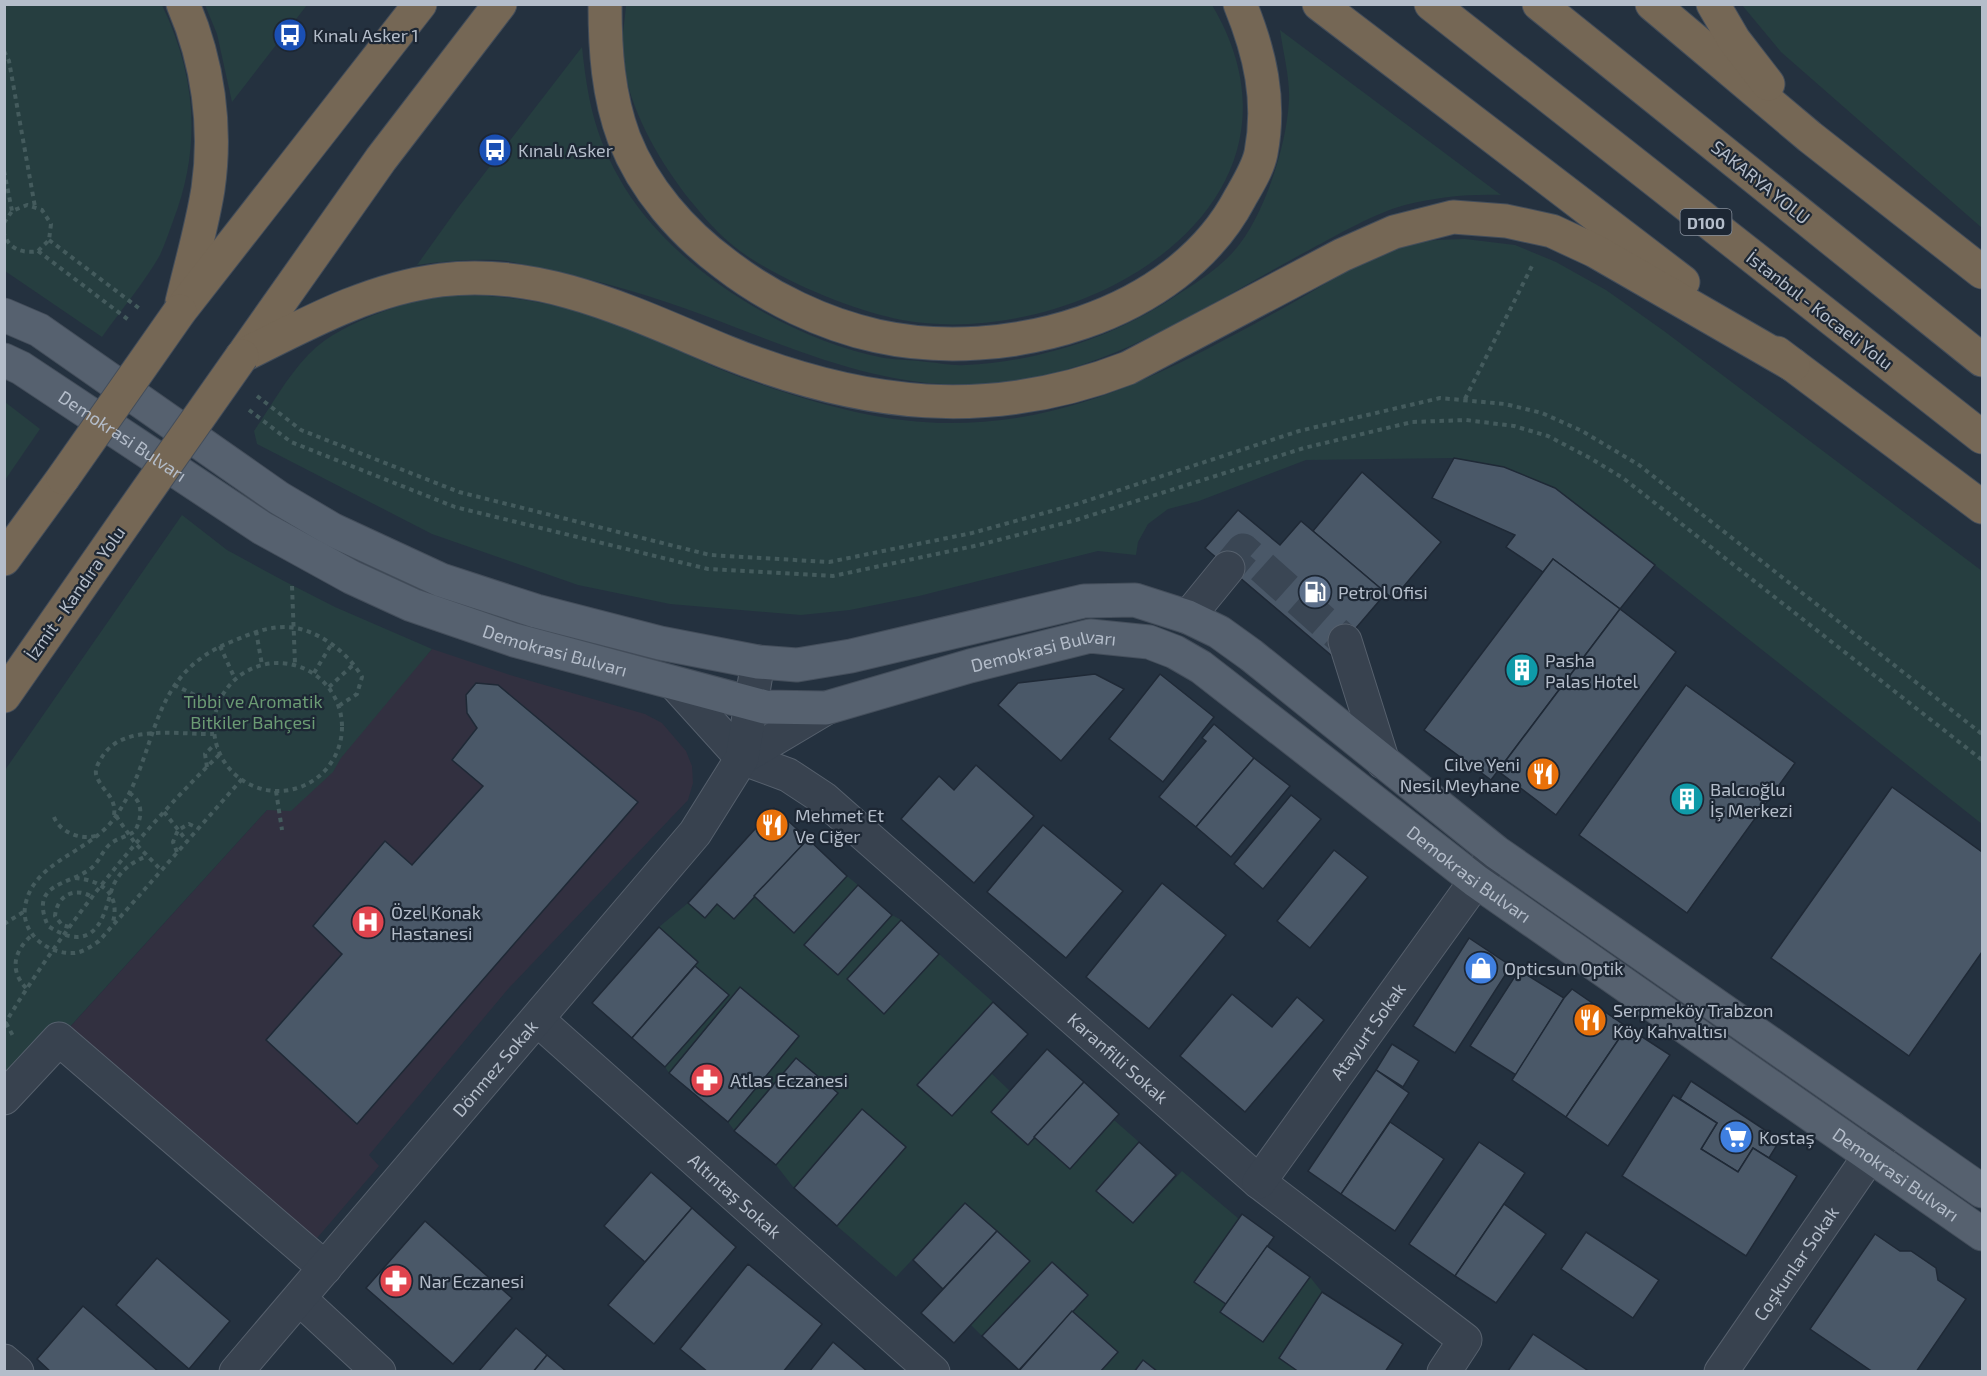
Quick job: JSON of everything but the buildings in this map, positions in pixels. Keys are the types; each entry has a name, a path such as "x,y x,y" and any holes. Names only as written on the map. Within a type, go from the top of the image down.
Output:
{"highway":[{"path":"180,311 208,188 211,103 196,35 183,4"},
{"path":"4,559 180,311 420,4"},
{"name":"İzmit - Kandıra Yolu","path":"4,696 381,159 500,4"},
{"path":"605,4 604,53 614,106 625,139 641,174 664,206 705,249 746,280 827,321 878,336 968,344 1013,340 1089,321 1163,282 1211,243 1232,214 1260,156 1264,83 1256,43 1240,4"},
{"path":"1319,4 1983,507"},
{"name":"İstanbul - Kocaeli Yolu","path":"1431,4 1983,437"},
{"name":"SAKARYA YOLU","path":"1539,4 1983,360"},
{"path":"1652,4 1810,137 1983,272"},
{"path":"1713,4 1734,40 1810,137"},
{"path":"242,356 340,307 400,287 442,279 484,279 528,283 585,296 634,312 776,371 861,393 933,403 1019,398 1096,381 1128,368 1342,255 1394,232 1453,217 1506,220 1552,231 1595,251 1793,365"}],"main road":[{"name":"Demokrasi Bulvarı","path":"4,315 39,330 279,498 333,530 441,580 516,606 660,643 758,662 797,665 819,662 1084,601 1135,600 1188,616 1219,632 1251,655 1496,852 1983,1191"},
{"name":"Demokrasi Bulvarı","path":"4,360 21,368 262,528 351,577 463,624 752,704 765,707 826,708 970,666 1090,636 1149,642 1175,652 1201,667 1476,882 1983,1233"}],"street":[{"path":"1188,616 1228,568"},
{"path":"1345,641 1383,762"},
{"path":"742,758 758,662"},
{"path":"675,684 742,758"},
{"path":"742,758 826,708"},
{"name":"Dönmez Sokak","path":"236,1371 300,1299 695,833 742,758"},
{"name":"Karanfilli Sokak","path":"742,758 788,775 823,798 1259,1182 1464,1340 1444,1371"},
{"name":"Atayurt Sokak","path":"1259,1182 1496,852"},
{"name":"Altıntaş Sokak","path":"538,1020 933,1371"},
{"path":"4,1098 59,1039 326,1268"},
{"name":"Coşkunlar Sokak","path":"1721,1371 1871,1154 1892,1128"},
{"path":"300,1299 379,1371"},
{"path":"4,1361 17,1371"}],"path":[{"path":"4,51 9,61 35,207"},
{"path":"4,171 12,211"},
{"path":"4,223 12,211 27,205 42,210 51,224 49,240 38,251"},
{"path":"5,234 11,246 17,250 38,251 131,322"},
{"path":"49,240 142,310"},
{"path":"1465,399 1537,255"},
{"path":"254,394 301,430 459,492 710,555 829,562 972,532 1077,504 1299,431 1408,405 1440,399 1465,399 1505,404 1542,413 1610,446 1639,465 1983,734"},
{"path":"244,406 291,442 455,507 708,569 833,576 979,545 1076,520 1305,448 1412,422 1466,420 1514,426 1548,436 1623,478 1983,760"},
{"path":"292,584 295,664"},
{"path":"242,779 99,942 77,953 44,946 32,935 25,904 37,878 102,833 114,818 129,793 162,707 174,685 196,661 220,646 256,631 294,627 307,631 331,645 354,664 362,677 357,693 340,705"},
{"path":"256,631 262,665"},
{"path":"314,673 331,645"},
{"path":"220,646 235,679"},
{"path":"295,664 314,673 329,687 340,705 343,726 340,747 331,765 316,780 297,789 276,791 254,787 242,779 219,755 214,734 214,716 221,696 235,679 262,665 295,664"},
{"path":"329,687 354,664"},
{"path":"174,685 218,706"},
{"path":"114,818 113,800 96,776 96,768 105,753 118,741 134,736 214,734"},
{"path":"207,767 205,754 212,747 217,747"},
{"path":"4,1025 53,949 102,884 135,843 219,755"},
{"path":"276,791 282,830"},
{"path":"129,793 136,797 141,807 138,826 129,835 110,843 95,865 75,878 56,884 43,906 48,926 63,935 81,938 93,931 104,915 110,892 124,870 132,863 147,856"},
{"path":"164,812 187,841"},
{"path":"54,817 61,828 76,835 88,837 102,833"},
{"path":"114,818 161,870"},
{"path":"177,852 173,842 178,830 189,824 198,828"},
{"path":"75,878 102,884 110,892 115,909 111,928"},
{"path":"69,927 62,925 55,916 62,898 71,892 85,893 92,897"},
{"path":"4,924 25,911"},
{"path":"26,988 18,978 14,965 20,949 32,935"}],"shaded area":[{"name":"Özel Konak Hastanesi","path":"432,649 510,675 645,714 662,723 686,751 692,766 693,783 688,800 508,989 369,1155 379,1166 305,1252 59,1039 267,810 336,755"}],"green space":[{"path":"4,5 162,5 182,58 188,85 191,138 182,193 160,255 102,337 5,271"},
{"path":"205,5 307,5 232,102 217,34"},
{"path":"626,5 1212,5 1240,77 1239,143 1213,201 1168,249 1110,287 1042,312 971,324 902,320 836,300 766,268 724,238 706,220 664,164 638,114 626,79 622,54"},
{"path":"1742,5 1982,5 1982,228 1781,52"},
{"path":"1280,30 1501,195 1441,198 1393,209 1369,218 1196,313 1117,352 1076,367 1034,378 990,384 951,385 878,375 808,354 646,295 516,263 477,260 417,265 457,209 582,47 586,81 597,129 618,176 639,209 666,239 697,268 732,293 769,316 808,334 846,348 884,358 960,365 992,363 1047,353 1101,335 1151,311 1213,270 1234,251 1245,237 1272,180 1284,138 1289,100"},
{"path":"1465,239 1515,245 1556,262 1606,290 1664,331 1982,571 1982,824 1598,520 1555,488 1504,467 1454,458 1306,460 1199,501 1168,509 1148,524 1138,542 1136,555 1098,551 919,596 850,610 801,615 670,604 578,585 432,534 257,444 254,431 293,373 324,341 352,324 382,312 417,301 453,295 518,299 561,307 603,319 745,379 840,409 889,418 939,423 988,421 1034,415 1078,404 1162,371 1204,351 1360,264 1390,250 1420,242"},
{"path":"5,402 40,429 5,480"},
{"name":"Tıbbi ve Aromatik Bitkiler Bahçesi","path":"182,515 227,550 284,581 335,607 432,649 341,758 333,772 291,811 267,810 5,1098 5,770"},
{"path":"847,876 858,885 805,945 837,975 892,915 901,920 847,979 884,1013 939,954 993,1002 917,1086 952,1116 991,1073 1010,1091 991,1112 1027,1145 1034,1137 1070,1169 1114,1120 1139,1142 1096,1191 1133,1223 1182,1171 1239,1219 1194,1282 1226,1304 1221,1312 1263,1342 1310,1277 1322,1292 1279,1358 1299,1371 1158,1371 1143,1360 1134,1371 1100,1371 1118,1352 1072,1311 1088,1295 1052,1262 982,1336 971,1325 1029,1261 965,1203 896,1277 837,1226 906,1146 862,1109 794,1188 776,1165 838,1093 796,1058 734,1130 728,1122 799,1036 740,987 669,1073 665,1067 729,995 695,966 698,961 659,927 688,903 704,918 717,904"}],"tunnel":[{"path":"1228,568 1243,550 1345,641"}],"place":[{"name":"Kınalı Asker 1","path":"290,35"},
{"name":"Kınalı Asker","path":"495,150"},
{"name":"Petrol Ofisi","path":"1315,592"},
{"name":"Pasha Palas Hotel","path":"1522,670"},
{"name":"Cilve Yeni Nesil Meyhane","path":"1543,774"},
{"name":"Balcıoğlu İş Merkezi","path":"1687,799"},
{"name":"Mehmet Et Ve Ciğer","path":"772,825"},
{"name":"Özel Konak Hastanesi","path":"368,922"},
{"name":"Opticsun Optik","path":"1481,968"},
{"name":"Serpmeköy Trabzon Köy Kahvaltısı","path":"1590,1020"},
{"name":"Atlas Eczanesi","path":"707,1080"},
{"name":"Kostaş","path":"1736,1137"},
{"name":"Nar Eczanesi","path":"396,1281"}]}
